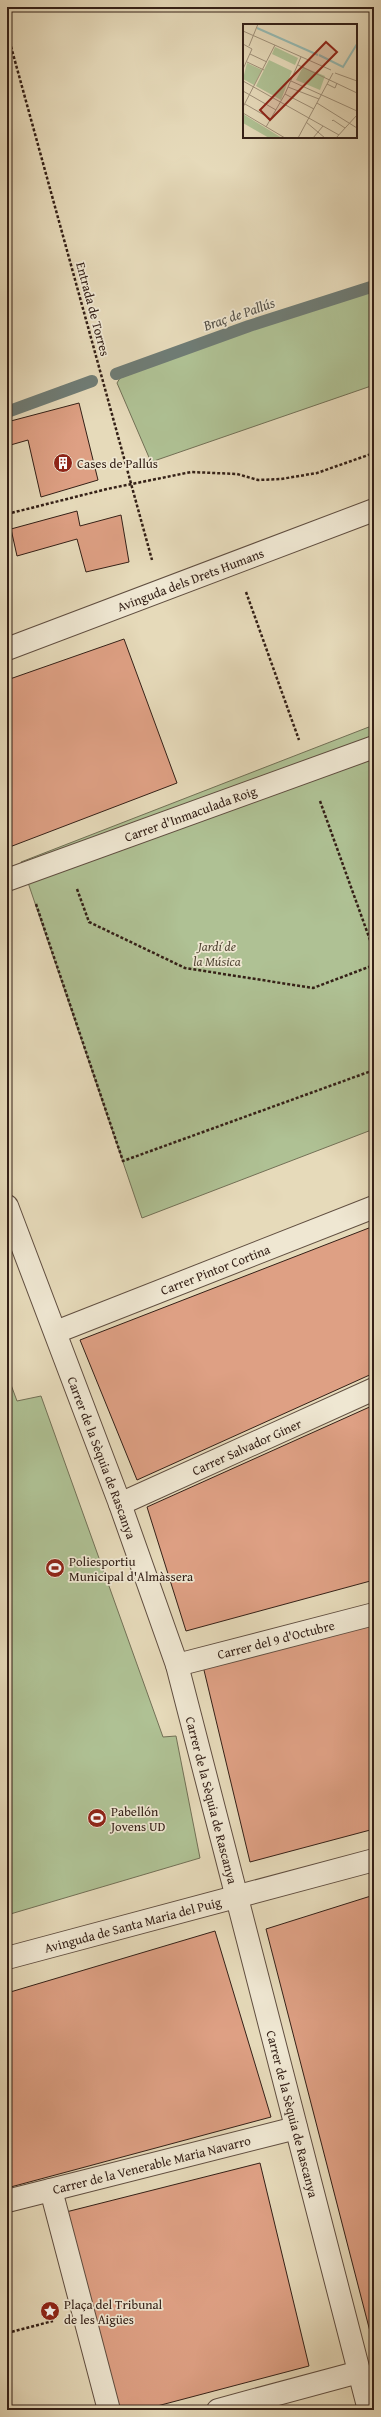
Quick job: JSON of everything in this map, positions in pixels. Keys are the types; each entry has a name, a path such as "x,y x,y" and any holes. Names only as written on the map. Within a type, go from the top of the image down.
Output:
{"street":[{"name":"Avinguda dels Drets Humans","path":"7,649 374,510"},
{"name":"Carrer d'Inmaculada Roig","path":"16,877 374,747"},
{"name":"Carrer de la Sèquia de Rascanya","path":"7,1206 120,1504 177,1666 369,2410"},
{"name":"Carrer Pintor Cortina","path":"56,1332 374,1208"},
{"name":"Carrer Salvador Giner","path":"120,1504 374,1389"},
{"name":"Carrer del 9 d'Octubre","path":"177,1666 374,1614"},
{"name":"Avinguda de Santa Maria del Puig","path":"7,1958 374,1860"},
{"name":"Carrer de la Venerable Maria Navarro","path":"7,2201 296,2128"},
{"path":"51,2190 109,2410"},
{"path":"218,2410 359,2372"}],"path":[{"name":"Entrada de Torres","path":"7,32 161,591"},
{"path":"7,514 132,484 191,472 237,474 258,480 281,479 317,473 374,452"},
{"path":"65,859 90,922 186,968 313,988 374,965"},
{"path":"16,877 123,1161 374,1070"},
{"path":"7,2333 83,2313"}],"green space":[{"path":"374,291 374,385 151,462 117,383 120,378 254,327"},
{"name":"Jardí de la Música","path":"374,725 374,1129 142,1218 21,862"},
{"name":"Poliesportiu Municipal d'Almàssera","path":"7,1374 17,1401 41,1396 163,1737 176,1736 200,1858 7,1915"}],"building":[{"name":"Cases de Pallús","path":"79,403 98,480 41,497 28,440 7,446 7,422"},
{"path":"77,511 80,526 121,515 129,562 86,572 77,539 17,556 11,529"},
{"path":"124,639 177,783 7,848 7,680"},
{"path":"374,1226 374,1373 137,1480 80,1340"},
{"path":"374,1405 374,1580 186,1631 147,1507"},
{"path":"374,1623 374,1829 250,1862 203,1666"},
{"path":"374,1895 374,2347 266,1929"},
{"path":"215,1931 271,2117 7,2188 7,1993"},
{"path":"260,2163 309,2366 142,2410 120,2410 66,2212"}],"waterway":[{"name":"Braç de Pallús","path":"116,374 249,326 374,286"},
{"name":"Braç de Pallús","path":"7,412 92,381"}],"place":[{"name":"Cases de Pallús","path":"63,463"},
{"name":"Poliesportiu Municipal d'Almàssera","path":"55,1568"},
{"name":"Pabellón Jovens UD","path":"97,1818"},
{"name":"Plaça del Tribunal de les Aigües","path":"50,2311"}]}
